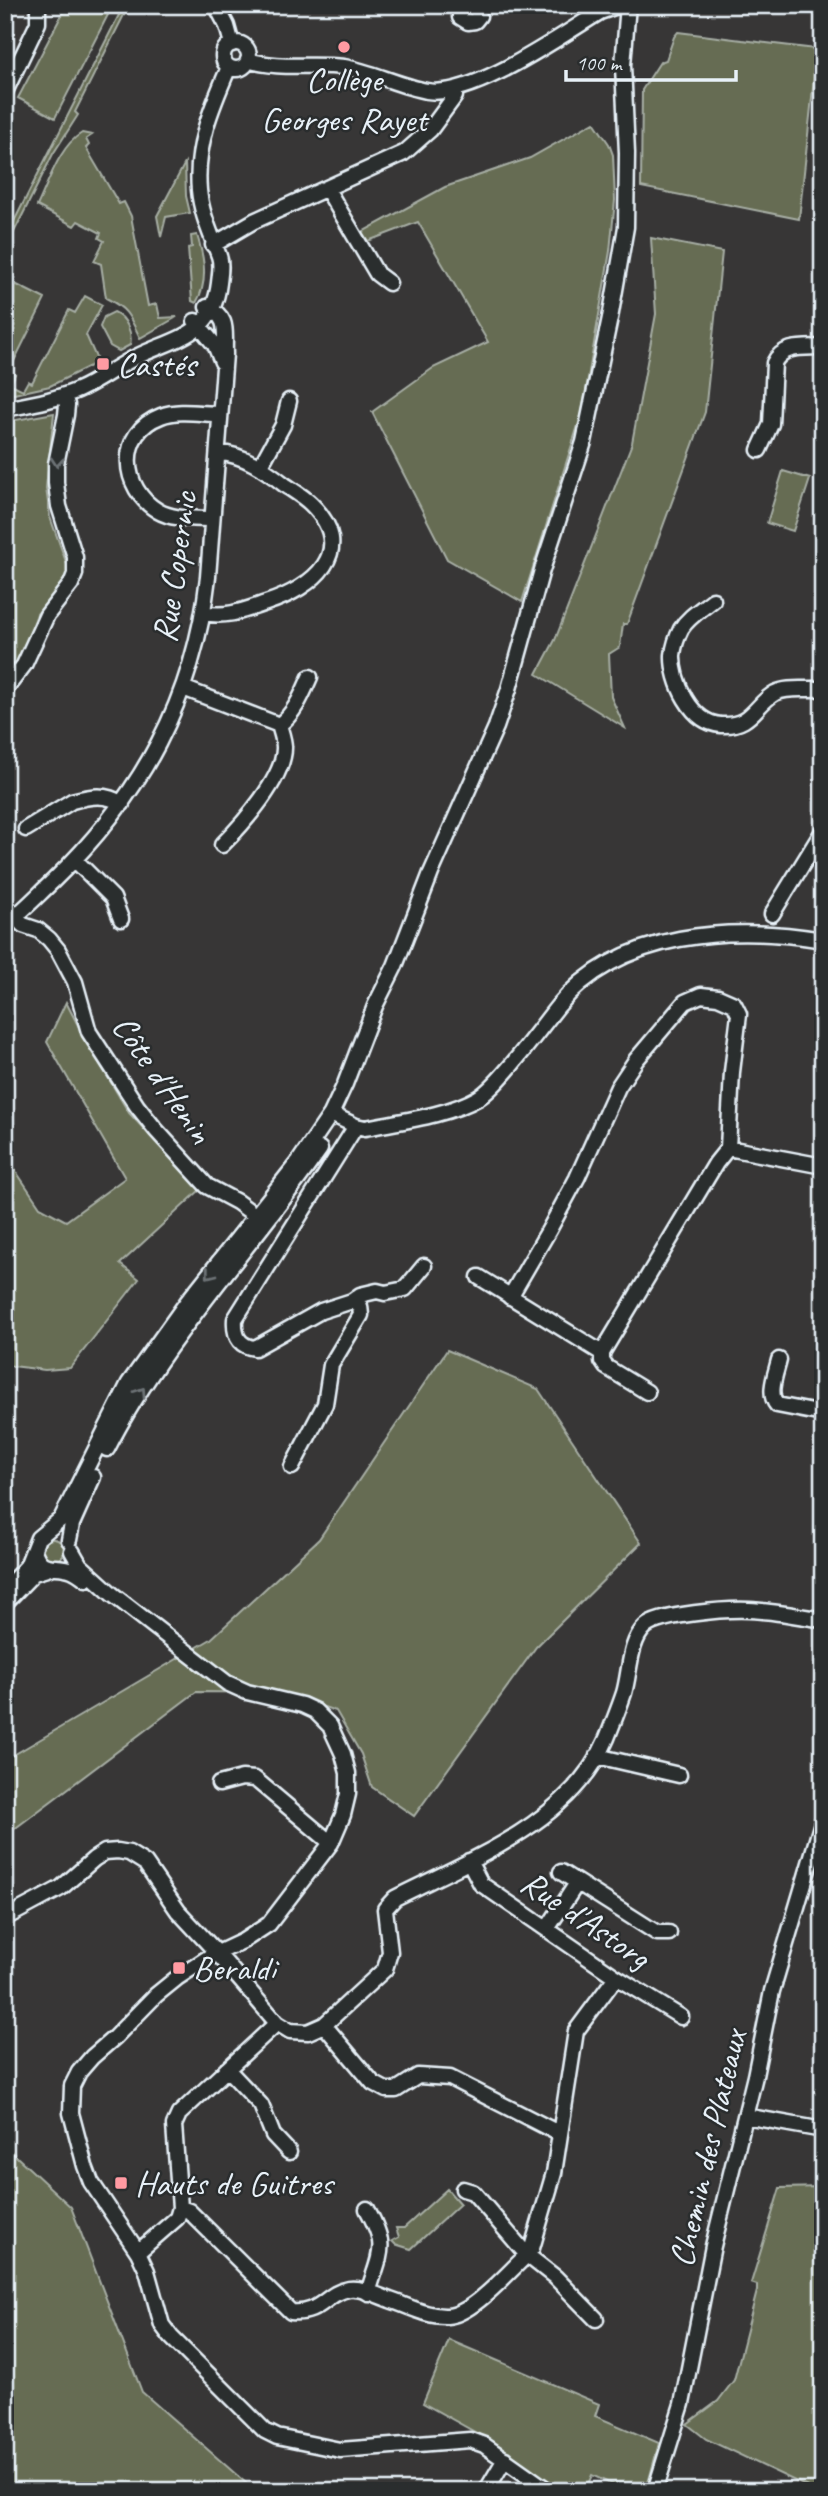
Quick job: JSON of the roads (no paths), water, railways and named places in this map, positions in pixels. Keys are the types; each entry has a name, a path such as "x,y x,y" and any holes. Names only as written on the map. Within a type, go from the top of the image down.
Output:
{"street":[{"path":"5,92 38,23 38,5"},
{"path":"216,5 227,26 232,44"},
{"path":"463,5 460,17 468,22 475,21 479,16 477,5"},
{"path":"5,1603 34,1573 64,1564 69,1559 72,1524 91,1481 130,1409 299,1161 335,1116 383,1008 395,966 431,873 496,727 509,689 542,570 584,442 626,227 627,153 623,65 628,6 609,8 487,78 454,90 427,91 347,68 268,64 248,60"},
{"path":"232,44 244,46 248,52 248,60 240,68 229,67 224,60 224,52 232,44"},
{"path":"5,409 64,396 78,390 139,355 158,340 197,324 210,309 213,246 199,190 200,154 208,120 229,67"},
{"path":"213,246 254,221 404,153 414,146 443,113 455,96 454,90"},
{"path":"327,189 377,274 389,284"},
{"name":"Rue Copernic","path":"10,921 75,860 122,804 159,743 183,688 204,613 219,453 225,323 210,309"},
{"path":"197,324 215,345 223,363"},
{"path":"759,450 771,424 774,363 777,357 787,349 823,346"},
{"path":"5,690 24,665 47,615 71,584 75,574 75,557 58,506 56,483 56,464 67,405 64,396"},
{"path":"260,467 283,425 289,401"},
{"path":"212,519 161,513 147,503 131,482 128,451 145,425 159,417 173,413 220,414"},
{"path":"204,613 220,617 286,597 320,573 329,559 331,540 322,517 311,504 260,467 232,454 219,453"},
{"path":"713,600 682,626 673,654 681,689 699,715 708,722 730,725 751,716 777,692 823,688"},
{"path":"279,725 300,701 310,677"},
{"path":"183,688 279,725"},
{"path":"222,845 246,822 277,772 284,745 279,725"},
{"path":"26,829 80,799 104,796 122,804"},
{"path":"772,914 823,831"},
{"path":"75,860 113,898 121,919"},
{"name":"Côte d'Henin","path":"10,921 38,930 58,950 75,982 89,1032 137,1106 156,1130 207,1185 260,1219"},
{"path":"335,1116 365,1128 431,1114 477,1099 507,1069 564,998 591,974 640,951 691,936 772,933 823,940"},
{"path":"510,1297 577,1178 618,1087 636,1060 685,1002 701,995 718,997 734,1004 738,1014 728,1148 716,1163 602,1353 602,1361 606,1367 647,1392"},
{"path":"356,1126 235,1319 234,1332 245,1347 255,1348 321,1311 352,1301 360,1294 405,1289 424,1266"},
{"path":"728,1148 823,1166"},
{"path":"5,1589 27,1566 38,1538 61,1519 130,1383 187,1302 260,1219"},
{"path":"478,1277 602,1353"},
{"path":"292,1467 325,1404 331,1364 361,1315 360,1306 352,1301"},
{"path":"779,1360 773,1401 777,1405 823,1414"},
{"path":"49,1531 61,1532 80,1565 112,1594 227,1682 247,1692 302,1705 315,1712 330,1726 343,1754 348,1773 348,1794 343,1815 331,1843 269,1924 191,1969 156,1995 92,2057 79,2072 72,2087 71,2113 91,2182 138,2252 147,2271 162,2325 265,2431 276,2437 340,2450 470,2440 484,2445 550,2491"},
{"path":"34,1550 39,1562 53,1568 74,1570 112,1594"},
{"path":"5,1918 61,1888 106,1852 129,1853 145,1863 178,1911 277,2023 290,2031 308,2032 324,2025 385,1969 390,1952 384,1909 395,1898 469,1861 542,1819 557,1807 597,1756 605,1741 624,1692 637,1637 645,1627 662,1618 747,1610 823,1620"},
{"path":"597,1756 679,1775"},
{"path":"219,1784 242,1778 255,1779 331,1843"},
{"name":"Chemin des Plateaux","path":"654,2491 682,2404 713,2246 772,1991 791,1920 816,1868 823,1819"},
{"name":"Rue d'Astorg","path":"469,1861 481,1884 616,1977 681,2017"},
{"path":"561,1872 657,1933 669,1933"},
{"path":"547,1928 577,1883"},
{"path":"180,2208 189,2211 291,2312 302,2313 316,2309 338,2292 352,2288 430,2314 446,2316 467,2309 527,2255 533,2243 551,2186 576,2031 616,1977"},
{"path":"138,2252 177,2218 180,2208 174,2125 179,2114 277,2023"},
{"path":"324,2025 373,2083 386,2090 396,2090 418,2076 450,2078 560,2134"},
{"path":"226,2069 261,2105 273,2135 289,2152"},
{"path":"745,2116 823,2130"},
{"path":"463,2189 473,2192 527,2255 555,2277 596,2319"},
{"path":"367,2209 379,2232 382,2246 368,2293"},
{"path":"486,2491 505,2459"}],"place":[{"name":"Collège Georges Rayet","path":"344,47"},
{"name":"Castés","path":"103,364"},
{"name":"Beraldi","path":"179,1968"},
{"name":"Hauts de Guitres","path":"121,2183"}]}
